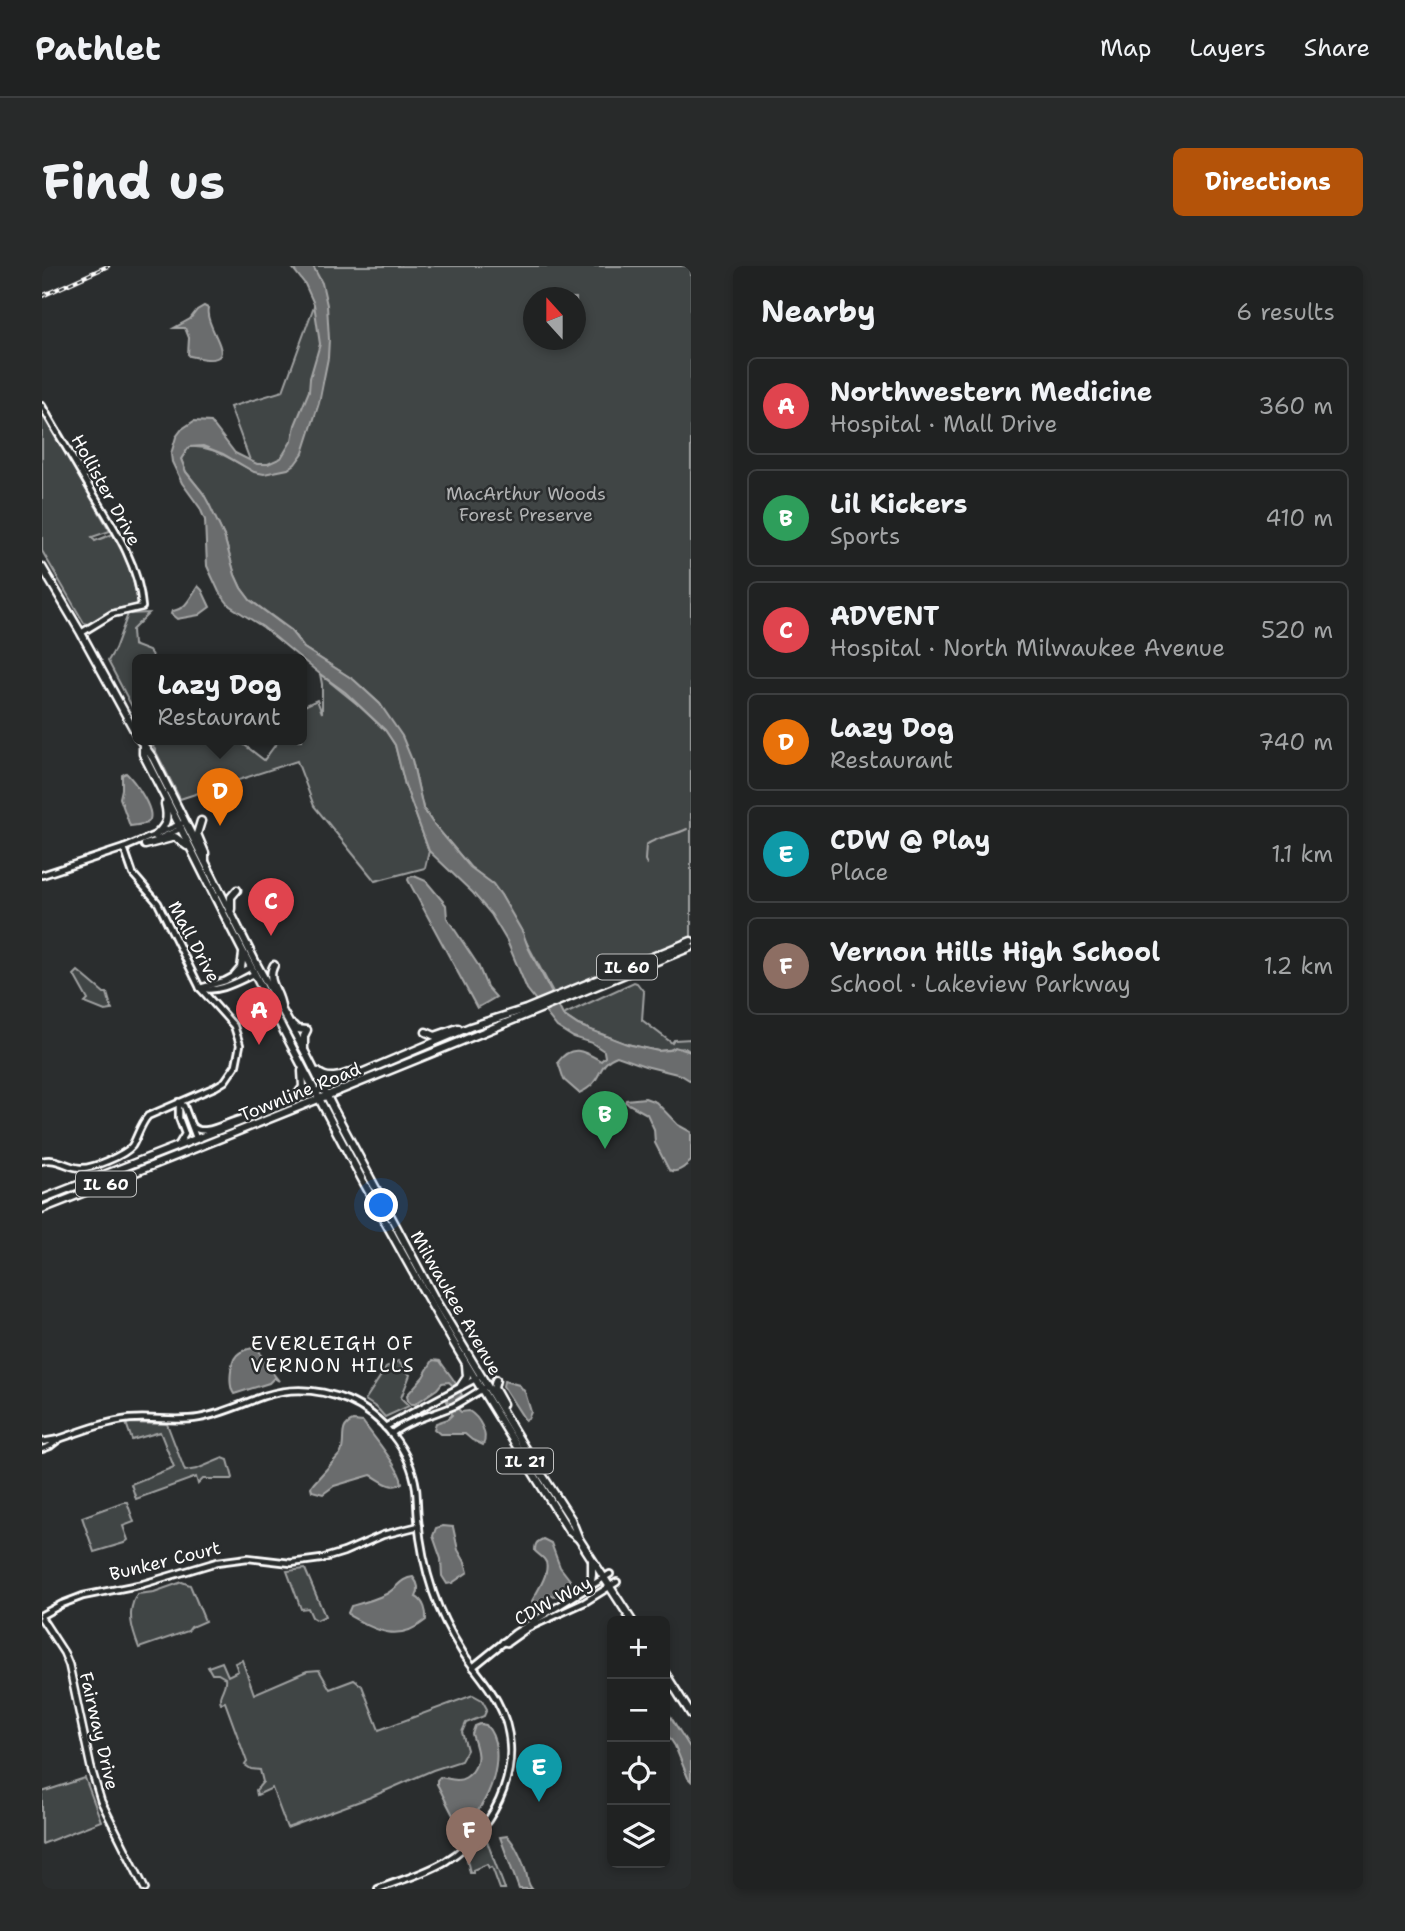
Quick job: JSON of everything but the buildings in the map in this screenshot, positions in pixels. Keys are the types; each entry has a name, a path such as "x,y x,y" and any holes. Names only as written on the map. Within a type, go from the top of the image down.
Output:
{"main road":[{"name":"IL 21","path":"42,567 132,726"},
{"name":"IL 21","path":"141,745 159,786 183,825"},
{"name":"IL 21","path":"144,745 153,758 240,946 254,969"},
{"path":"155,836 167,822 159,786"},
{"path":"145,845 175,837 188,846 201,862 205,852 197,834 201,821"},
{"name":"IL 21","path":"201,862 217,884 231,911 254,969"},
{"path":"217,884 227,890 237,890 231,897 231,911"},
{"name":"IL 60","path":"565,996 691,941"},
{"path":"234,975 242,968 240,946"},
{"name":"IL 60","path":"565,996 691,947"},
{"path":"274,965 270,973 271,981 281,999 281,1009"},
{"name":"Milwaukee Avenue","path":"254,969 259,984 319,1100 431,1304 466,1363 478,1377"},
{"name":"Milwaukee Avenue","path":"254,969 281,1009 314,1068 478,1377 569,1531 579,1539"},
{"name":"Townline Road","path":"42,1209 319,1100 565,996"},
{"name":"Townline Road","path":"42,1199 316,1092 486,1021 528,1012"},
{"path":"426,1032 435,1036 486,1021"},
{"path":"288,1022 297,1029 307,1030 304,1050"},
{"path":"285,1035 303,1074 303,1087 291,1102"},
{"path":"314,1068 324,1077 331,1078 351,1073 410,1048 421,1047"},
{"path":"334,1110 336,1096 341,1090"},
{"path":"42,1193 56,1194"},
{"path":"461,1387 467,1377 466,1363"},
{"path":"496,1380 494,1388 511,1417 518,1437"},
{"name":"Milwaukee Avenue","path":"484,1387 571,1519 579,1539 607,1576 610,1587 629,1616"},
{"path":"590,1587 592,1559"},
{"name":"Fairway Drive","path":"42,1617 69,1665 91,1768 101,1801 145,1889"},
{"path":"669,1679 691,1714"}],"street":[{"name":"Hollister Drive","path":"42,406 121,539 142,598 142,607 112,614 81,633"},
{"path":"42,875 183,825"},
{"path":"124,848 145,845 183,825"},
{"name":"Mall Drive","path":"42,1161 57,1161 83,1168 121,1155 131,1146 148,1116 219,1085 229,1076 238,1061 240,1049 237,1032 200,988 158,903 133,874 124,848"},
{"path":"200,988 254,969"},
{"path":"200,988 208,991 221,987 254,969"},
{"path":"215,1004 214,996 221,987"},
{"path":"179,1102 178,1109 193,1139"},
{"path":"179,1102 184,1106 192,1126 193,1139"},
{"path":"177,1146 186,1134 179,1118 180,1114"},
{"path":"192,1126 204,1131 238,1118 250,1118"},
{"path":"385,1427 478,1377"},
{"path":"391,1434 399,1427 458,1404 484,1387"},
{"path":"42,1442 118,1421 182,1420 208,1416 267,1395 299,1390 322,1392 346,1399 365,1410 391,1434 402,1449 416,1487 425,1566 433,1593 452,1635 497,1701 509,1733 510,1768 503,1795 487,1822 470,1842 429,1870 378,1889"},
{"path":"42,1449 59,1439"},
{"name":"Bunker Court","path":"42,1617 62,1604 83,1596 143,1584 217,1562 248,1559 290,1563 321,1559 383,1535 419,1527"},
{"name":"CDW Way","path":"473,1667 503,1642 607,1576"},
{"name":"CDW Way","path":"503,1642 507,1643 528,1628 584,1602 617,1582"}],"green space":[{"name":"MacArthur Woods Forest Preserve","path":"307,266 691,266 691,937 553,992 501,895 492,884 470,867 423,808 412,760 380,704 354,680 304,648 291,630 250,600 241,588 224,536 203,493 186,472 181,459 189,447 207,448 254,471 230,407 283,391 322,284"},
{"path":"42,413 110,531 92,537 95,541 113,534 126,559 138,603 135,606 114,609 88,624 84,623 42,551"},
{"path":"149,613 132,630 133,645 151,654 132,654 132,707 108,661 128,614"},
{"path":"320,674 387,732 395,745 405,785 429,851 425,868 375,881 314,806 297,761 180,799 153,745 244,745 264,760 275,745 307,745 307,705 317,700 322,713"},
{"path":"78,971 107,993 112,1010 105,1011 85,1003 88,1000 74,975"},
{"path":"634,982 644,992 642,1020 672,1043 674,1040 691,1039 691,1052 685,1048 658,1051 627,1044 578,1025 563,1015"},
{"path":"398,1361 410,1375 401,1398 409,1406 385,1417 365,1400 386,1368"},
{"path":"126,1423 167,1424 185,1471 223,1458 228,1460 233,1478 203,1479 198,1484 196,1477 136,1499 131,1484 174,1467 160,1432 132,1440"},
{"path":"127,1502 134,1522 123,1526 128,1540 94,1552 82,1517"},
{"path":"305,1569 325,1616 317,1620 312,1617 308,1608 301,1609 287,1571"},
{"path":"182,1582 190,1585 205,1621 188,1631 139,1648 132,1628 131,1614 137,1594 154,1592"},
{"path":"242,1660 254,1694 307,1671 319,1670 330,1689 354,1680 362,1686 379,1730 473,1695 482,1700 487,1709 484,1716 466,1723 462,1732 467,1750 461,1761 287,1828 272,1788 257,1795 256,1790 263,1782 260,1770 245,1765 247,1762 225,1702 221,1703 225,1678 212,1674 208,1667 222,1662 228,1676 238,1671 235,1663"},
{"path":"85,1778 101,1821 42,1844 42,1792"},
{"path":"484,1835 505,1889 500,1889 492,1867 489,1868 487,1864 470,1873 466,1855"}],"shaded area":[{"path":"291,266 313,266 322,283 327,305 329,339 319,403 303,453 288,469 264,474 254,472 203,446 189,447 181,459 186,472 203,493 224,536 241,588 250,600 290,630 304,648 354,680 380,704 402,736 412,760 423,808 470,867 493,884 501,895 523,933 563,1015 578,1025 627,1044 658,1051 675,1047 691,1052 691,1081 681,1075 617,1056 610,1059 592,1084 579,1093 564,1080 558,1062 563,1056 579,1051 601,1061 605,1057 604,1051 557,1027 527,989 507,941 491,914 429,851 405,785 395,745 385,730 345,692 307,663 307,654 296,654 263,627 230,606 219,592 207,566 205,520 182,483 171,454 176,437 194,421 211,422 235,453 257,464 268,464 281,458 292,440 309,391 320,344 314,304 305,284"},
{"path":"204,306 208,308 208,317 220,346 221,353 217,358 190,356 189,338 185,328 174,328 190,319"},
{"path":"198,586 210,607 199,615 177,619 171,614 172,611 185,605"},
{"path":"126,773 148,805 150,819 147,823 130,826 120,798 122,775"},
{"path":"414,876 426,881 446,905 447,918 478,965 487,987 496,997 477,1008 408,880"},
{"path":"645,1098 656,1102 678,1125 691,1132 691,1161 681,1169 669,1170 655,1143 654,1129 647,1114 625,1102"},
{"path":"253,1348 259,1350 264,1362 279,1381 274,1378 269,1383 234,1394 230,1380 235,1358 242,1351"},
{"path":"433,1360 440,1361 460,1390 462,1395 456,1400 457,1408 461,1412 469,1411 479,1421 485,1436 483,1445 465,1434 440,1434 434,1429 436,1423 452,1415 446,1399 455,1394 449,1382 442,1383 415,1404 408,1401 407,1395 423,1377"},
{"path":"504,1381 519,1385 525,1392 531,1412 528,1419 525,1420 503,1386"},
{"path":"353,1421 363,1422 391,1461 402,1483 390,1485 371,1475 334,1486 323,1494 312,1491 314,1483 341,1453 344,1430"},
{"path":"453,1527 458,1550 468,1572 447,1584 442,1576 441,1559 433,1536 436,1528"},
{"path":"543,1539 551,1543 560,1567 570,1580 570,1589 565,1595 551,1596 539,1606 532,1601 547,1568 544,1559 535,1549 537,1542"},
{"path":"413,1577 418,1587 416,1597 423,1604 426,1617 426,1620 416,1627 397,1633 388,1632 369,1626 348,1613 351,1606 384,1595"},
{"path":"670,1716 691,1749 691,1781 688,1778 670,1738"},
{"path":"486,1725 493,1736 496,1764 488,1793 472,1818 463,1826 458,1825 437,1780 440,1777 462,1779 472,1772 477,1758 472,1734 475,1726"},
{"path":"507,1836 518,1853 532,1889 519,1889 500,1837"}],"waterway":[{"path":"647,865 646,845 687,829"}],"railway":[{"path":"42,296 108,266"}],"place":[{"name":"Lazy Dog","path":"220,826"},
{"name":"ADVENT","path":"271,936"},
{"name":"Northwestern Medicine","path":"259,1045"},
{"name":"Lil Kickers","path":"605,1149"},
{"name":"CDW @ Play","path":"539,1802"},
{"name":"Vernon Hills High School","path":"469,1865"}],"district":[{"name":"EVERLEIGH OF VERNON HILLS","path":"333,1354"}]}
